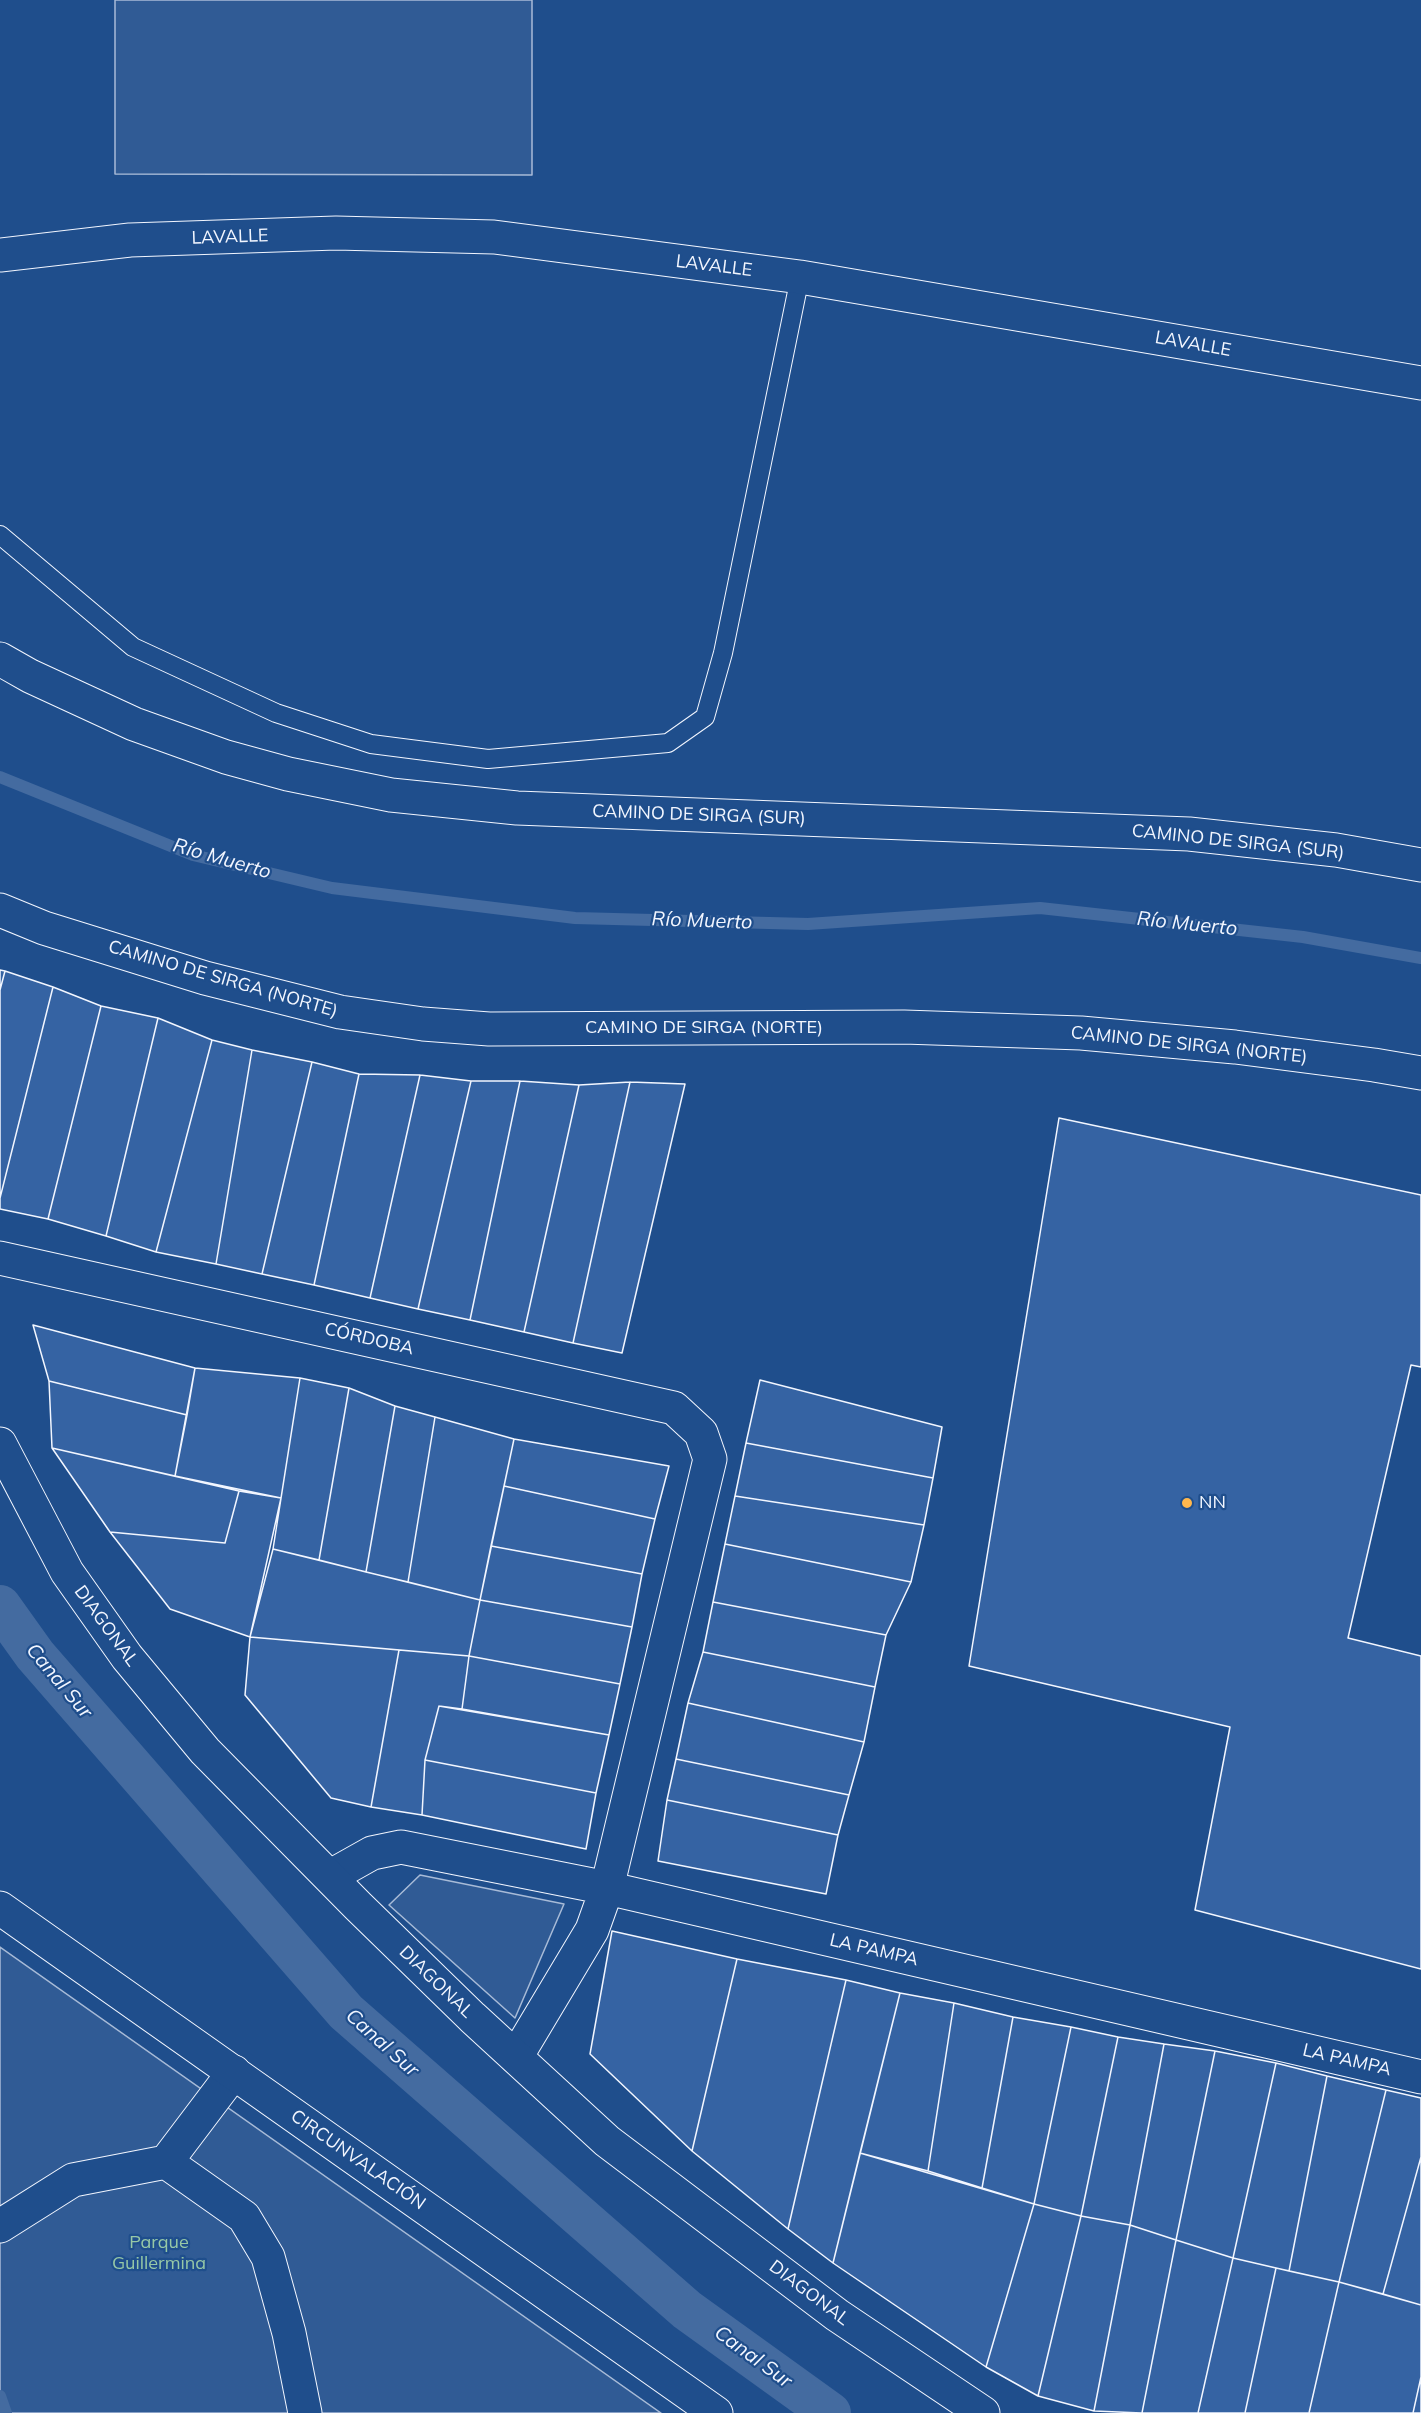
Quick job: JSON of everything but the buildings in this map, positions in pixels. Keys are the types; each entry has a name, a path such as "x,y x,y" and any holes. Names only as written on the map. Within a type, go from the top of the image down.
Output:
{"main road":[{"name":"LAVALLE","path":"0,255 153,239 336,233 494,237 800,277 1421,383"},
{"name":"CAMINO DE SIRGA (SUR)","path":"0,659 30,676 134,724 226,757 288,774 391,795 517,808 1189,834 1336,850 1421,865"},
{"name":"CAMINO DE SIRGA (NORTE)","path":"0,910 44,928 217,981 340,1012 423,1024 489,1029 904,1027 1081,1033 1246,1048 1421,1073"},
{"name":"CÓRDOBA","path":"0,1258 674,1408 701,1433 710,1459 607,1888"},
{"name":"DIAGONAL","path":"0,1444 67,1572 127,1657 205,1751 358,1906 607,2141 837,2315 983,2413"},
{"name":"LA PAMPA","path":"330,1876 372,1853 401,1847 607,1888 1421,2077"},
{"path":"516,2057 592,1930 607,1888"},
{"name":"CIRCUNVALACIÓN","path":"0,1908 716,2413"},
{"path":"0,2226 73,2180 166,2163 234,2072"},
{"path":"166,2163 244,2217 268,2257 289,2333 305,2413"}],"lane":[{"path":"0,535 133,647 276,713 361,741 488,759 668,742 705,717 723,653 800,277"}],"shaded area":[{"path":"115,0 532,0 532,175 115,174"},
{"path":"420,1875 564,1904 515,2018 389,1905"},
{"name":"Parque Guillermina","path":"0,1947 661,2413 0,2413"}],"waterway":[{"name":"Río Muerto","path":"0,777 193,855 332,888 575,918 808,924 1040,908 1303,937 1421,958"},
{"name":"Canal Sur","path":"0,1606 35,1655 346,2012 687,2310 830,2413"},
{"path":"0,2396 6,2413"}],"place":[{"name":"NN","path":"1187,1503"}]}
